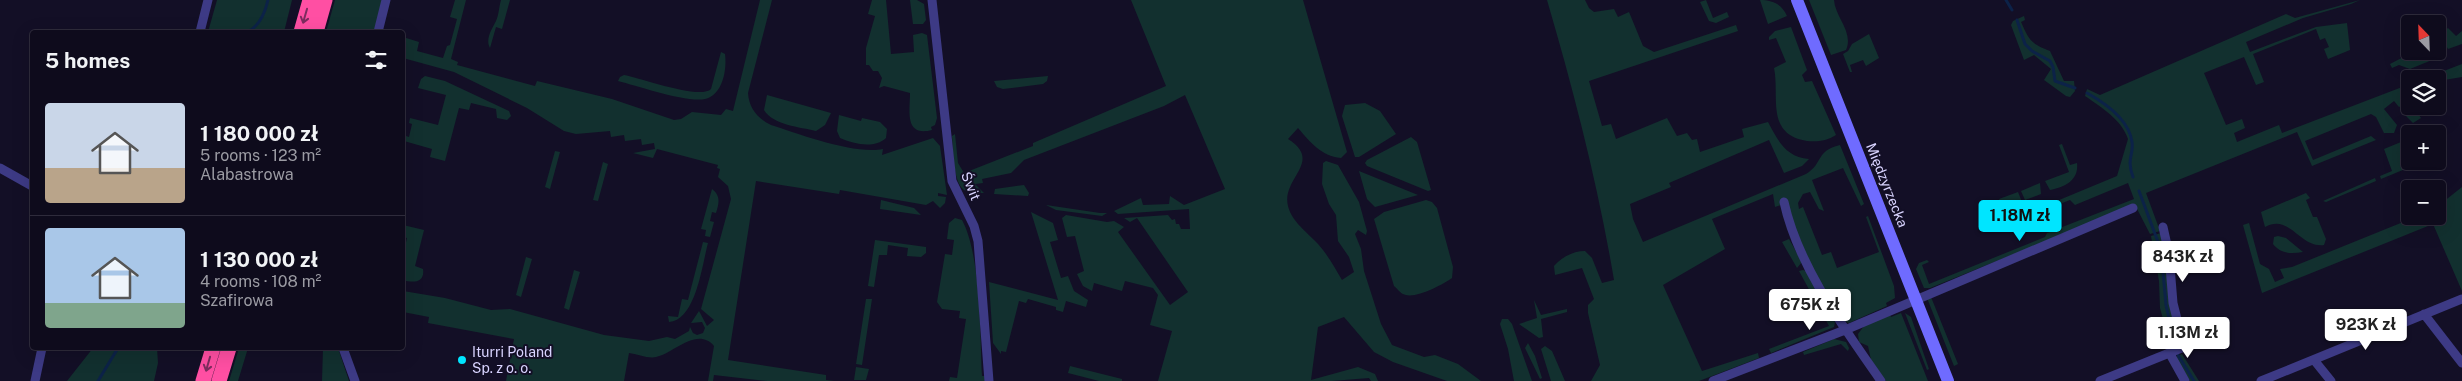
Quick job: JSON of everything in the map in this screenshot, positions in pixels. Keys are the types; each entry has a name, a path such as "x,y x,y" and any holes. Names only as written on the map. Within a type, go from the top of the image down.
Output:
{"highway":[{"path":"302,30 310,0"},
{"path":"317,30 325,0"},
{"path":"203,381 212,350"},
{"path":"219,381 228,350"}],"main road":[{"name":"Międzyrzecka","path":"1797,0 1948,381"}],"street":[{"path":"200,30 208,0"},
{"path":"378,30 386,0"},
{"name":"Świt","path":"932,0 952,181 974,226 978,241 989,381"},
{"path":"0,168 30,185"},
{"path":"1784,202 1798,245 1845,330 1881,381"},
{"path":"1713,381 1845,330 1915,298 2133,208"},
{"path":"2100,381 2170,354 2184,345 2173,304 2169,254 2163,227"},
{"path":"2261,381 2462,299"},
{"path":"2424,314 2462,364"},
{"path":"35,381 42,350"},
{"path":"344,350 355,381"},
{"path":"2170,354 2185,381"},
{"path":"2314,360 2331,381"}],"green space":[{"path":"217,0 292,0 284,30 209,30"},
{"path":"335,0 382,0 374,30 327,30"},
{"path":"455,0 466,0 451,59 458,62 457,65 535,86 537,81 612,99 674,120 681,119 692,112 721,115 726,109 733,111 760,0 772,0 748,93 752,108 762,119 771,125 827,143 858,149 883,149 882,155 933,138 940,146 947,195 938,193 938,196 946,197 945,203 940,208 933,201 926,205 840,190 839,194 756,181 728,360 826,375 826,380 834,381 767,381 714,375 713,381 708,381 714,346 700,339 685,343 656,357 629,353 624,381 506,381 514,339 428,323 429,317 405,312 405,291 445,298 491,310 510,309 604,335 649,341 667,337 675,339 689,331 690,327 693,333 697,335 703,333 705,328 702,322 691,323 699,311 707,326 714,320 701,309 731,199 728,186 718,177 720,169 717,168 718,165 657,149 653,158 633,153 655,149 654,143 642,145 641,139 625,141 624,135 611,137 610,131 576,134 564,131 527,108 454,72 405,59 405,38 419,42 417,51 443,58 447,46 450,45 457,19 450,17"},
{"path":"501,0 510,0 502,29 496,27 490,48 488,41 497,19"},
{"path":"872,0 886,0 891,54 914,52 913,35 922,33 927,35 937,118 935,125 931,127 932,130 917,130 913,126 910,114 910,93 884,86 879,88 882,78 878,71 873,71 869,65 866,65 866,48 875,16 868,14"},
{"path":"910,0 917,0 924,4 926,20 923,24 913,24"},
{"path":"1131,0 1303,0 1347,152 1341,158 1334,157 1316,147 1298,128 1288,139 1298,147 1302,155 1302,163 1287,196 1290,212 1298,224 1323,250 1342,280 1354,272 1349,257 1338,241 1336,215 1329,204 1322,184 1323,163 1326,161 1338,165 1359,202 1367,231 1366,235 1358,230 1355,234 1361,249 1364,271 1381,324 1392,345 1424,357 1435,355 1458,364 1481,381 1447,381 1393,362 1374,352 1344,317 1318,327 1311,380 1358,367 1375,374 1378,381 1371,381 1369,378 1332,381 1158,381 1172,331 1150,325 1158,295 1153,288 1125,281 1122,291 1094,283 1092,291 1083,286 1077,274 1084,271 1075,236 1067,237 1062,218 1066,215 1107,222 1114,221 1124,227 1118,232 1170,305 1188,292 1137,218 1130,222 1124,218 1168,215 1172,220 1175,219 1176,224 1179,224 1181,229 1190,229 1189,209 1118,214 1114,211 1141,198 1143,205 1169,204 1170,196 1184,205 1225,189 1185,95 1164,106 1024,160 1011,173 982,179 983,183 975,184 984,193 964,190 960,186 954,165 952,136 955,134 958,163 964,173 1033,146 1033,143 1166,86"},
{"path":"1547,0 1585,0 1589,8 1594,12 1614,9 1618,17 1629,12 1643,46 1654,52 1736,25 1738,31 1589,81 1602,126 1611,124 1616,139 1667,118 1677,136 1687,133 1692,140 1697,139 1700,152 1744,137 1742,129 1768,122 1779,142 1784,147 1794,155 1809,159 1802,166 1784,173 1769,140 1669,183 1671,187 1630,204 1633,219 1643,242 1806,174 1812,170 1823,154 1840,145 1864,204 1861,206 1843,168 1812,180 1824,211 1819,209 1810,192 1803,194 1798,203 1799,209 1803,207 1822,255 1831,252 1837,268 1879,252 1866,217 1868,216 1894,286 1895,298 1886,303 1887,306 1849,323 1843,321 1817,277 1781,205 1775,207 1773,194 1712,219 1725,249 1663,285 1702,371 1758,353 1759,358 1699,381 1591,381 1600,365 1588,313 1588,305 1594,299 1582,268 1555,275 1554,266 1568,255 1585,251 1592,258 1602,283 1614,280 1601,209 1585,139"},
{"path":"1706,0 1713,18 1727,12 1729,17 1716,23 1709,21 1700,2"},
{"path":"1760,0 1776,4 1782,8 1787,16 1768,24"},
{"path":"1809,0 1834,0 1848,37 1846,50 1831,55"},
{"path":"2360,0 2303,18 2246,42 2250,52 2316,27 2347,23 2350,50 2328,59 2324,49 2329,47 2325,38 2320,40 2316,29 2253,54 2264,82 2256,85 2244,57 2204,73 2226,125 2242,119 2245,128 2234,133 2237,142 2279,125 2282,133 2401,87 2401,106 2399,107 2394,101 2384,109 2397,125 2394,133 2384,133 2376,117 2371,114 2305,141 2313,160 2371,136 2376,140 2312,166 2297,132 2146,193 2160,231 2150,234 2135,205 1930,288 1924,288 1916,269 1919,263 1927,260 1929,262 1922,265 1929,284 2045,237 2047,233 2134,199 2128,183 2075,205 2070,200 2042,211 2036,212 2035,210 2117,176 2128,139 2116,120 2085,96 2087,89 2100,95 2286,14 2295,18"},
{"path":"2024,16 2025,20 2021,22 2029,37 2039,46 2050,51 2064,81 2074,81 2075,91 2070,97 2044,80 2051,69 2034,55 2024,60 2011,25 2013,21"},
{"path":"1791,27 1807,70 1802,75 1805,82 1812,81 1836,135 1826,140 1807,141 1794,137 1785,131 1777,113 1774,68 1786,62 1776,38 1769,40 1769,37 1775,31"},
{"path":"2448,28 2456,36 2462,31 2462,44 2448,49 2446,45 2446,30"},
{"path":"1869,34 1879,58 1866,66 1863,60 1850,65 1852,72 1850,72 1843,54 1848,51 1852,44"},
{"path":"721,52 725,54 725,60 724,74 720,87 711,97 705,99 687,99 618,81 624,75 683,90 705,92 711,89"},
{"path":"2401,58 2401,60 2432,60 2410,69 2399,65 2392,68 2390,64"},
{"path":"2462,64 2462,77 2446,80 2446,70"},
{"path":"425,76 445,81 509,111 511,116 507,120 497,118 496,109 471,103 469,110 459,108 445,161 430,157 432,149 405,141 406,136 409,137 412,124 409,123 410,118 438,125 446,95 418,88 421,79"},
{"path":"1048,76 1047,81 1043,84 1003,89 997,87 994,81"},
{"path":"767,95 831,113 825,125 816,131 787,125 774,119 764,110"},
{"path":"1365,103 1380,111 1396,134 1359,157 1355,157 1342,116 1345,105"},
{"path":"839,115 861,121 862,118 880,122 887,129 886,138 876,143 858,144 840,138 837,131"},
{"path":"2405,115 2419,115 2421,118 2413,123"},
{"path":"1411,137 1417,142 1431,190 1428,191 1367,166 1365,163 1367,160"},
{"path":"2401,142 2401,170 2403,170 2381,179 2380,176 2392,171 2384,149"},
{"path":"2062,144 2070,165 2077,163 2076,174 2066,185 2050,190 2045,181 2069,172 2059,145"},
{"path":"555,151 560,152 550,189 545,187"},
{"path":"603,162 608,164 598,201 593,200"},
{"path":"1359,171 1418,195 1375,207 1367,199"},
{"path":"2375,178 2376,181 2326,202 2323,201"},
{"path":"2040,183 2041,194 2025,200 2021,191"},
{"path":"1024,185 1029,193 1028,196 994,194 995,189"},
{"path":"2462,187 2462,291 2433,225 2446,225 2446,200"},
{"path":"712,189 717,194 718,203 716,213 712,212 710,221 714,222 710,237 705,236 706,230 701,229"},
{"path":"2018,192 2022,202 2003,210 1999,199"},
{"path":"2306,193 2310,198 2306,200 2313,217 2317,217 2326,239 2324,245 2315,245 2281,224 2265,227 2261,212"},
{"path":"881,200 914,208 921,215 880,209"},
{"path":"1426,200 1432,202 1437,208 1453,267 1452,278 1428,291 1408,295 1402,293 1394,286 1374,219 1384,212"},
{"path":"1046,205 1107,213 1102,216 1056,210"},
{"path":"1031,212 1053,223 1058,240 1050,242 1061,278 1068,276 1074,291 1088,300 1086,307 1066,301 1063,312 1056,310 1056,307 1028,299 1026,303 1019,301 1006,352 1001,351 1001,354 993,343 989,282 1058,300"},
{"path":"955,218 962,220 973,253 980,318 982,376 985,376 985,381 949,381 950,377 957,378 966,319 959,318 960,311 942,309 937,302 945,254 952,255 954,240 947,239 949,223"},
{"path":"2249,223 2260,264 2269,269 2275,282 2284,278 2280,269 2292,267 2401,223 2401,225 2431,225 2262,293 2243,225"},
{"path":"405,225 424,230 415,266 423,269 422,277 418,281 405,280 405,247 407,238 405,238"},
{"path":"2161,233 2178,341 2170,345 2160,308 2159,281 2151,236"},
{"path":"2274,237 2286,238 2303,252 2290,253 2279,250 2273,244"},
{"path":"1789,239 1802,262 1797,268 1782,242"},
{"path":"875,240 926,247 926,253 921,257 907,256 908,248 888,245 887,255 879,255 874,287 868,286"},
{"path":"703,242 708,243 692,302 686,312 678,319 669,322 668,316 678,317 682,299 688,300"},
{"path":"526,257 532,259 521,297 516,295"},
{"path":"574,270 580,272 569,310 564,308"},
{"path":"1799,271 1806,271 1835,322 1834,327 1771,353 1769,349 1829,326"},
{"path":"1931,297 1958,364 1954,366 1927,298"},
{"path":"866,299 872,299 862,365 856,364"},
{"path":"1534,300 1541,315 1567,309 1567,312 1541,319 1543,337 1539,338 1519,324 1537,318"},
{"path":"1901,313 1928,381 1886,381 1871,360 1868,346 1859,342 1858,334 1864,326 1890,314 1891,317"},
{"path":"1905,313 1911,317 1929,369 1927,370"},
{"path":"1502,319 1508,319 1512,324 1532,381 1514,381 1508,349 1500,324"},
{"path":"1834,339 1846,342 1849,348 1848,351 1841,344 1804,355 1803,352"},
{"path":"1528,343 1535,356 1542,378 1540,379 1525,348"},
{"path":"1545,346 1552,351 1565,381 1551,381 1541,349"},
{"path":"91,350 157,350 158,363 154,381 67,381"},
{"path":"238,350 247,350 238,381 229,381"},
{"path":"323,350 339,350 349,381 322,381"},
{"path":"2182,354 2199,381 2190,381 2177,359 2177,356"},
{"path":"1070,366 1122,379 1122,381 1099,381 1068,373"},
{"path":"856,367 869,369 866,380 854,380"}],"waterway":[{"path":"251,30 261,19 268,0"},
{"path":"2006,0 2012,10"},
{"path":"2017,20 2025,44 2032,51 2050,61 2055,81 2075,88"},
{"path":"2087,93 2108,107 2126,126 2132,142 2130,165 2133,177"},
{"path":"2139,191 2161,250 2166,305 2175,345"},
{"path":"98,381 117,350"},
{"path":"2178,355 2194,381"}],"place":[{"name":"Iturri Poland Sp. z o. o.","path":"462,360"}]}
